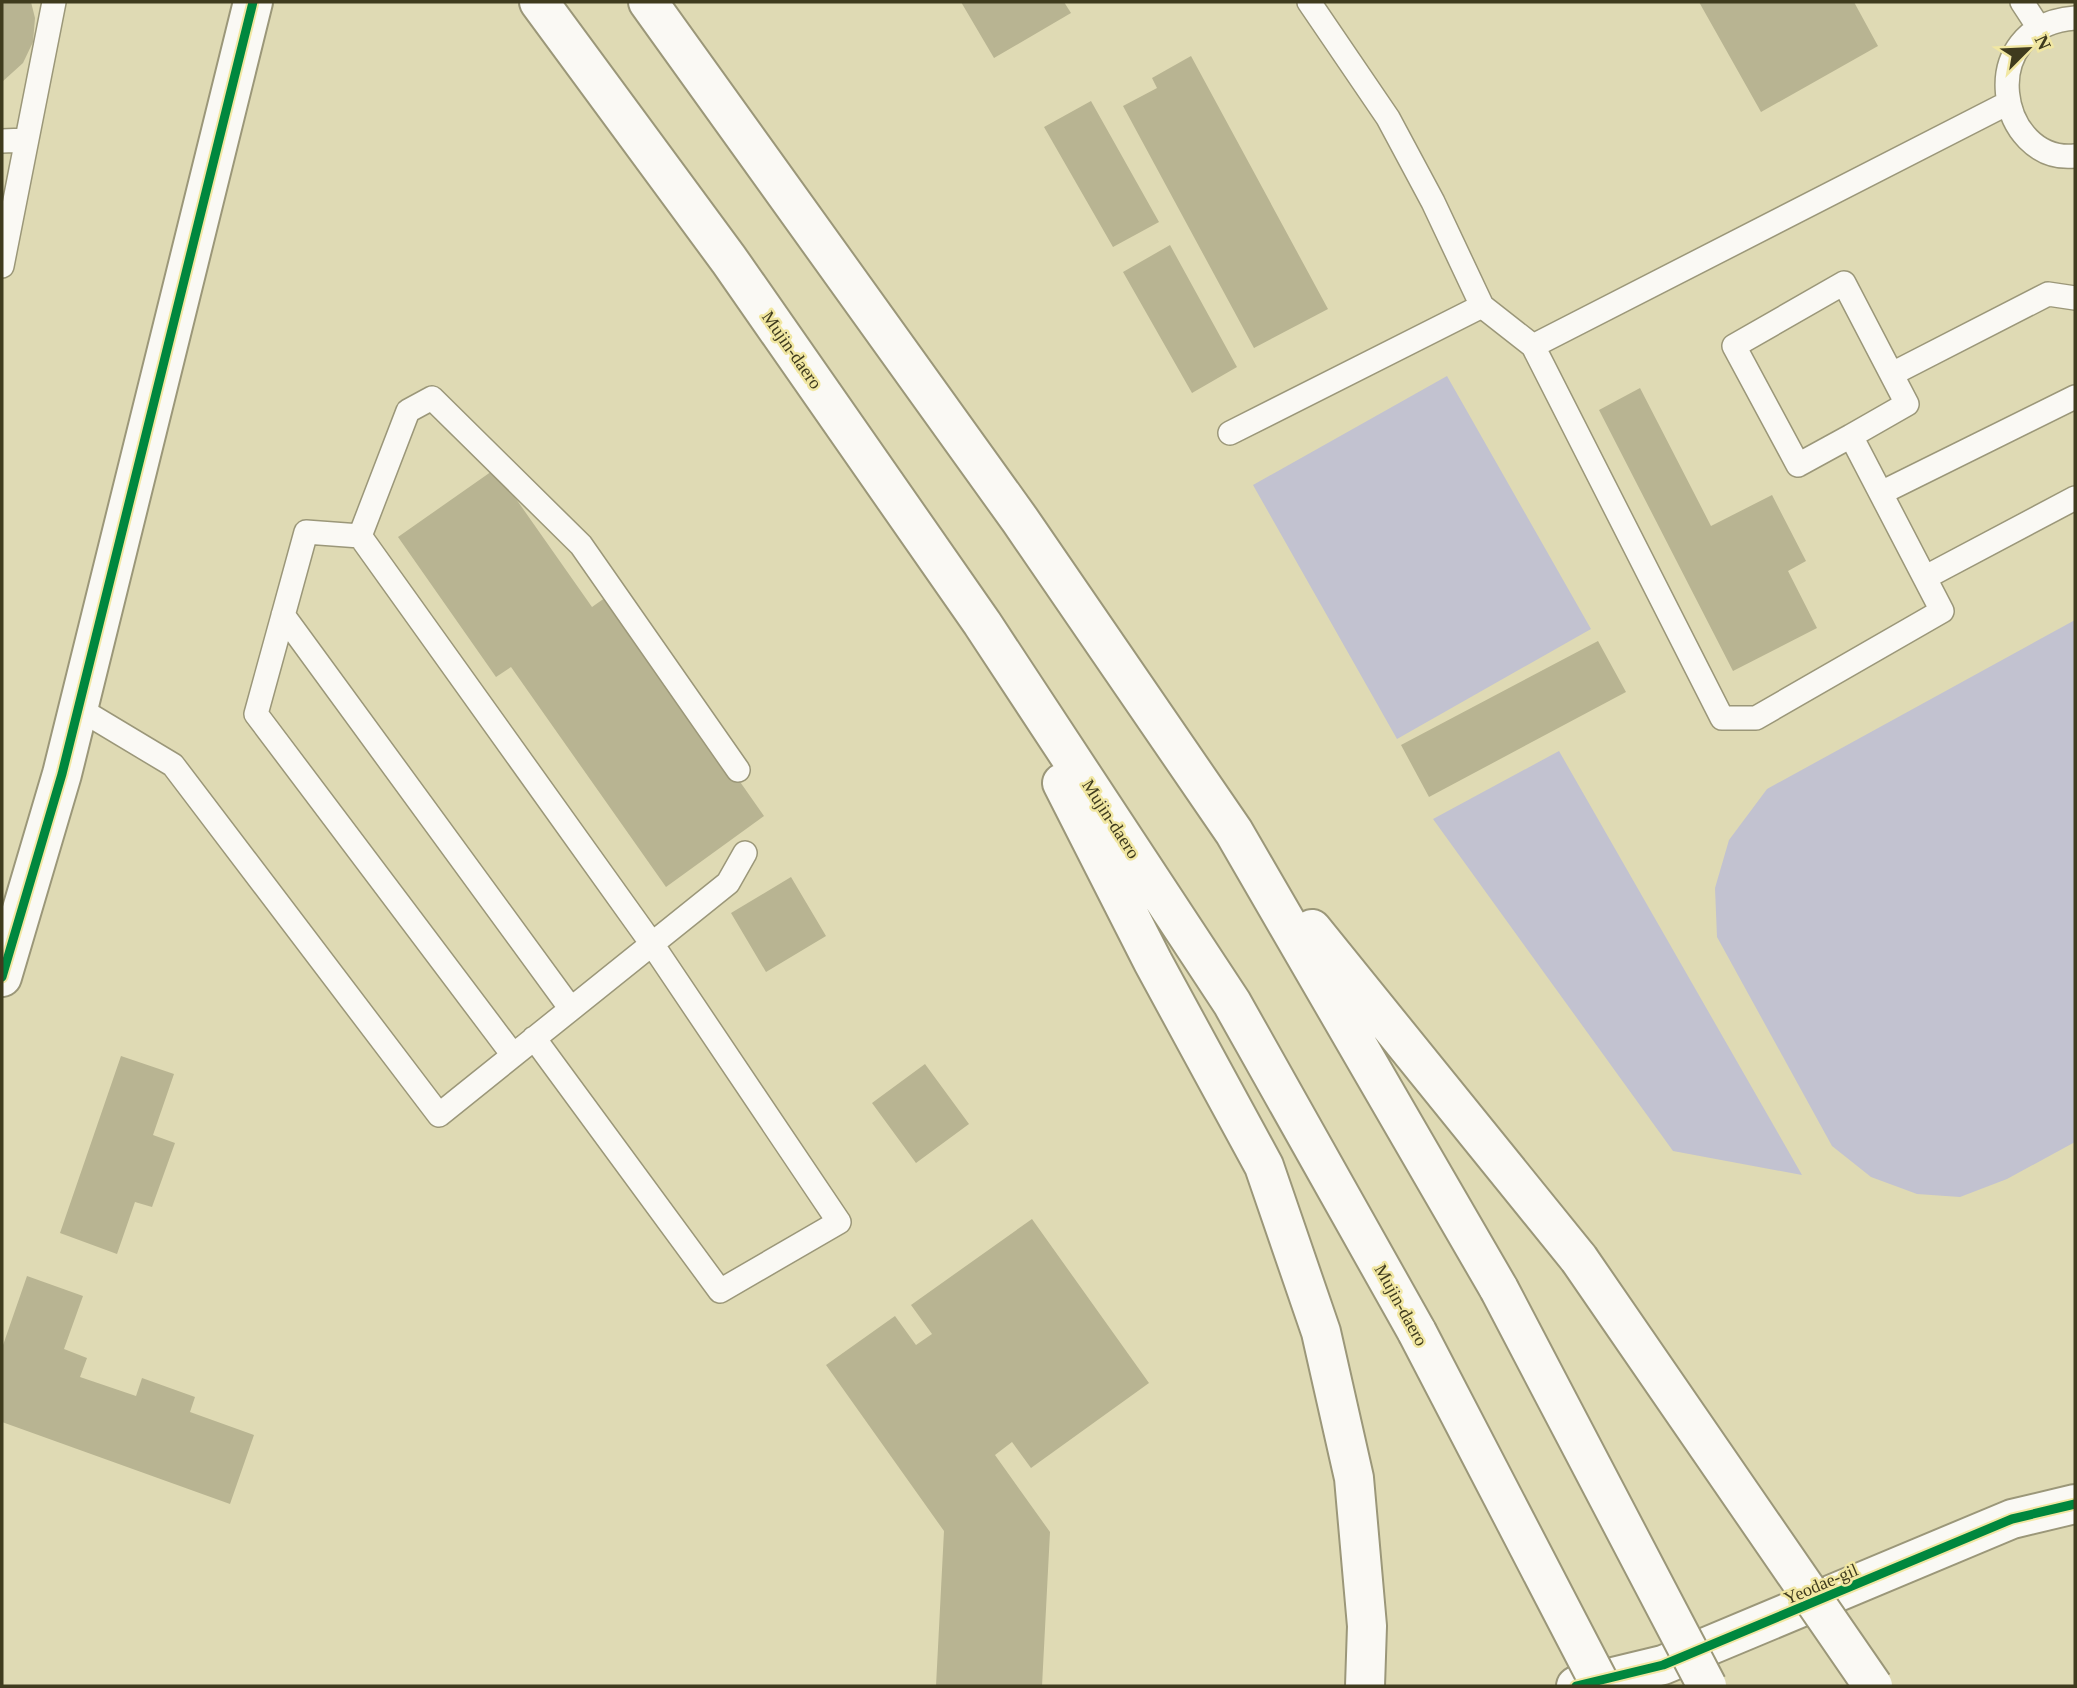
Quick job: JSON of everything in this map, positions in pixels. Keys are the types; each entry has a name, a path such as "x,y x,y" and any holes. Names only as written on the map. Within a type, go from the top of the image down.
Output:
{"main road":[{"path":"2,977 78,708 253,2"},
{"name":"Mujin-daero","path":"539,2 729,260 982,623 1232,1003 1417,1332 1601,1686"},
{"path":"648,2 1020,520 1234,832 1499,1289 1707,1686"},
{"path":"982,623 1153,962 1264,1166 1321,1332 1354,1478 1367,1626 1365,1686"},
{"path":"1234,832 1579,1259 1873,1686"},
{"name":"Yeodae-gil","path":"1576,1686 1663,1665 2012,1519 2075,1504"}],"lane":[{"path":"2,266 54,2"},
{"path":"1309,2 1388,118 1433,202 1482,306 1533,346 1722,718 1756,718 1942,611 1851,436"},
{"path":"2022,2 2039,28"},
{"path":"2075,18 2059,20 2039,28 2023,42 2011,60 2006,81 2008,103 2016,123 2030,140 2049,151 2075,156"},
{"path":"1533,346 2008,103"},
{"path":"2,141 26,140"},
{"path":"1844,283 1907,404 1851,436 1798,465 1734,346 1844,283"},
{"path":"1892,374 2048,294 2075,298"},
{"path":"1230,433 1482,306"},
{"path":"1881,493 2075,397"},
{"path":"360,536 408,411 432,398 581,545 738,770"},
{"path":"1926,577 2075,498"},
{"path":"360,536 306,532 256,714 513,1055"},
{"path":"360,536 652,944 839,1222 720,1291 534,1038"},
{"path":"283,615 571,1009"},
{"path":"78,708 173,765 439,1115 728,883 745,853"}],"shaded area":[{"path":"1447,376 1591,629 1397,739 1253,485"},
{"path":"2075,620 2075,1142 2007,1179 1960,1197 1917,1194 1871,1177 1832,1146 1717,937 1715,888 1729,840 1767,789"},
{"path":"1559,751 1802,1175 1673,1151 1433,819"}],"building":[{"path":"2,2 31,2 35,18 33,42 23,63 2,82"},
{"path":"961,2 1064,2 1071,13 994,58"},
{"path":"1699,2 1854,2 1878,46 1761,112"},
{"path":"1191,56 1328,309 1254,348 1123,106 1157,88 1152,78"},
{"path":"1091,101 1159,222 1113,247 1044,127"},
{"path":"1170,245 1237,367 1192,393 1123,272"},
{"path":"1640,388 1711,526 1772,495 1806,561 1788,571 1817,628 1733,671 1599,410"},
{"path":"495,469 592,607 609,595 764,816 666,887 511,667 496,677 398,537"},
{"path":"1598,641 1626,692 1429,797 1401,745"},
{"path":"791,877 826,936 766,972 731,913"},
{"path":"121,1056 174,1074 153,1135 175,1143 152,1207 135,1202 117,1254 60,1233"},
{"path":"925,1064 969,1124 916,1163 872,1103"},
{"path":"1032,1219 1149,1383 1031,1468 1012,1442 995,1455 1050,1532 1042,1686 936,1686 944,1531 826,1365 895,1316 916,1345 932,1334 911,1305"},
{"path":"27,1276 83,1296 64,1349 87,1358 80,1377 136,1396 142,1378 195,1397 190,1412 254,1435 230,1504 2,1422 2,1348"}],"cycle path":[{"path":"2,977 62,774 253,2"},
{"path":"1576,1686 1663,1665 2012,1519 2075,1504"}]}
